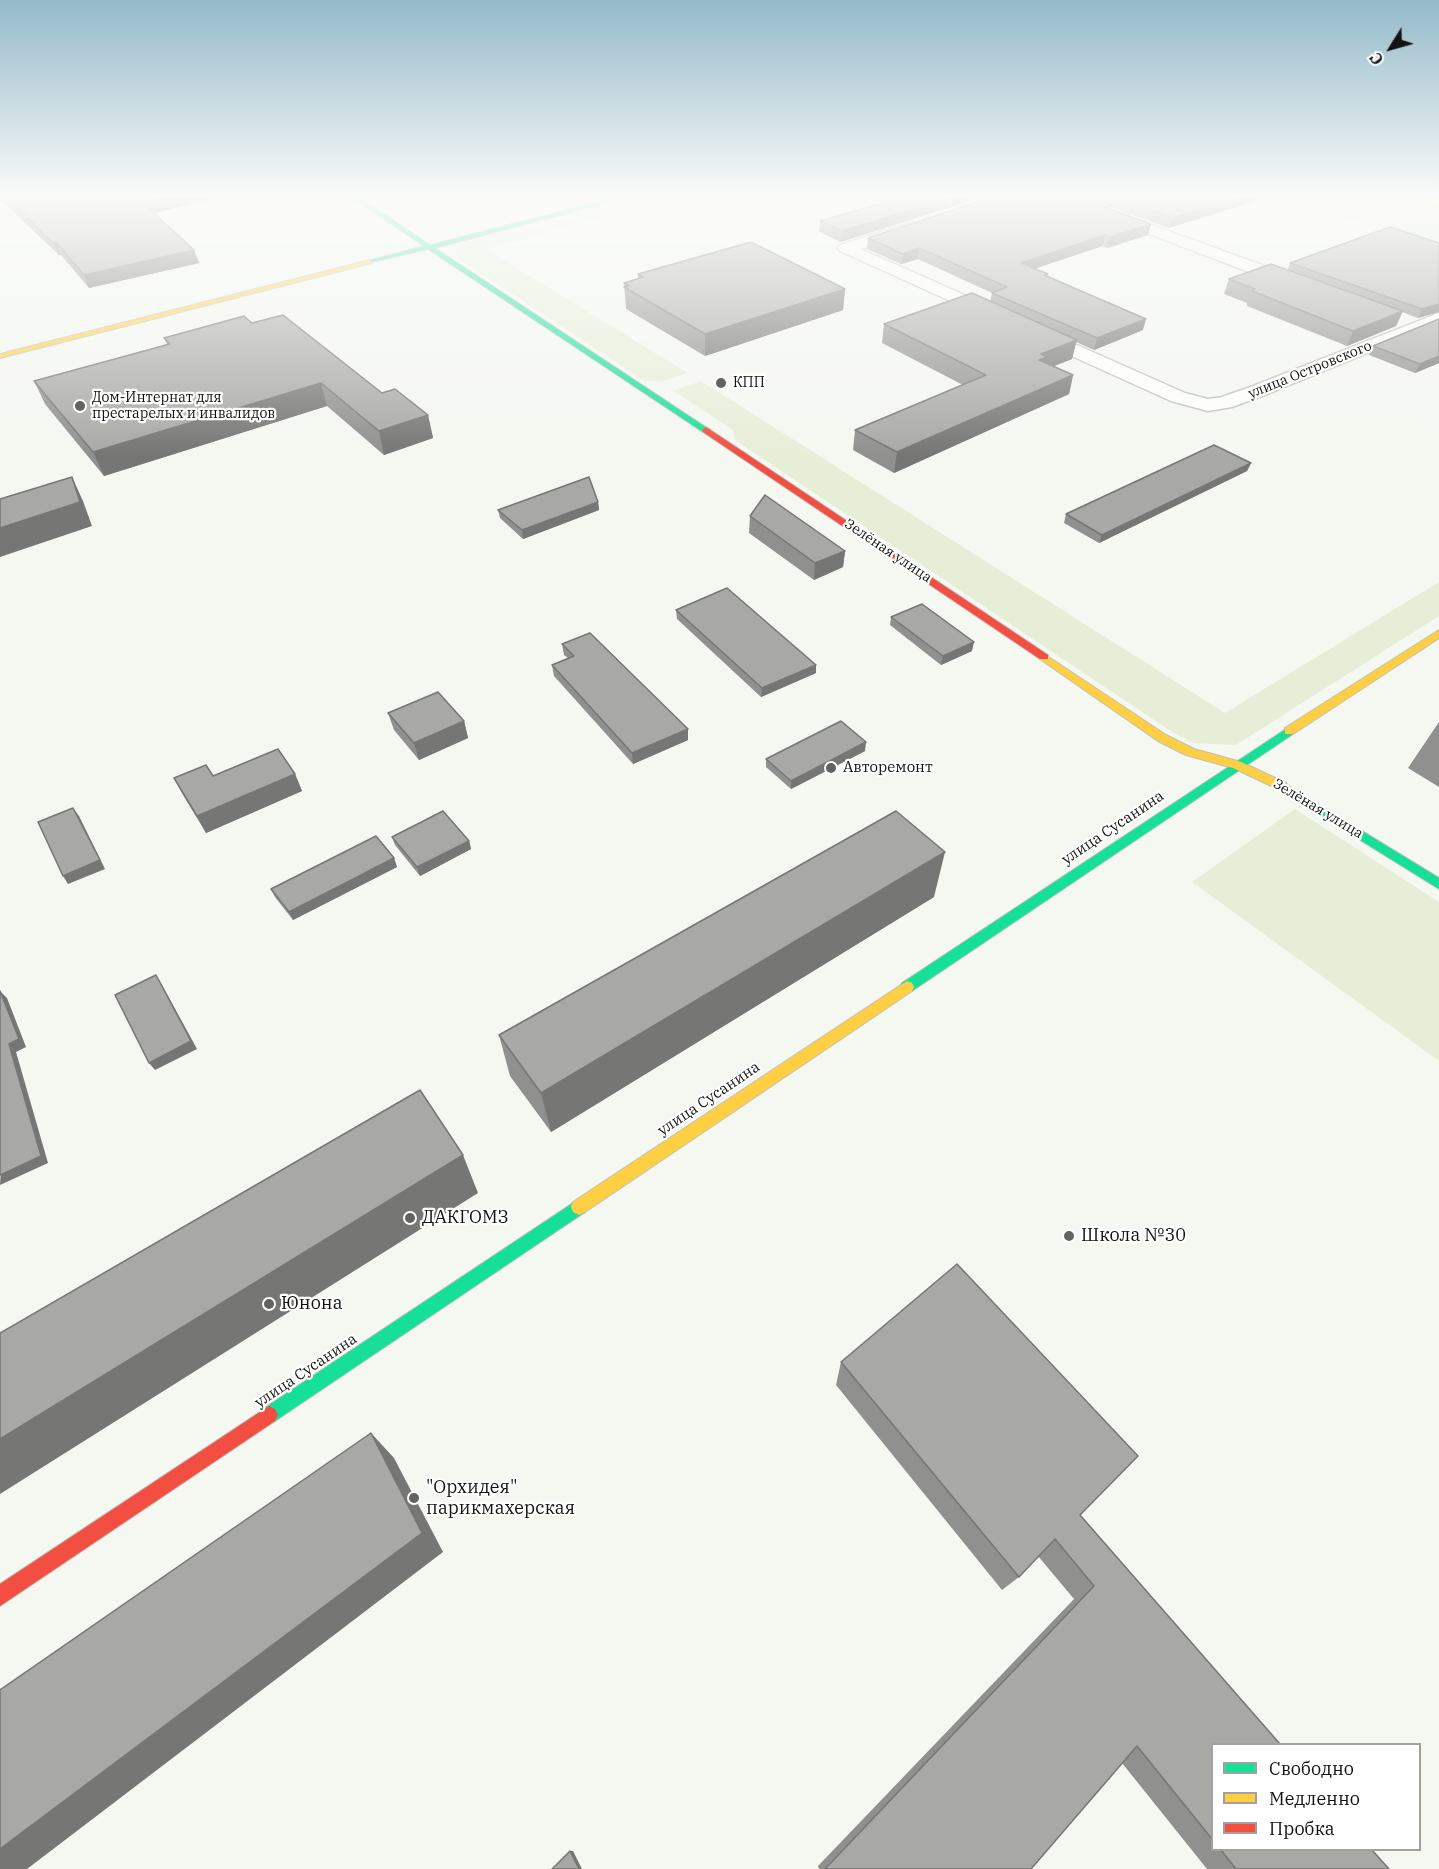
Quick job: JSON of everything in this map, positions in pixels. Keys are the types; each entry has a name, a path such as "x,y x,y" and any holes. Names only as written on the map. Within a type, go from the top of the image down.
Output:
{"street":[{"path":"0,356 296,281"},
{"name":"Зелёная улица","path":"483,281 910,565 1162,738 1190,752 1237,765 1298,795 1439,884"},
{"name":"улица Островского","path":"920,281 1178,397 1208,405 1225,403 1439,318"},
{"path":"1289,281 1313,290"},
{"path":"1396,318 1418,326"},
{"name":"улица Сусанина","path":"0,1596 1237,765 1439,633"}],"green space":[{"path":"493,281 538,281 688,373 660,382 643,380"},
{"path":"701,381 1225,713 1439,582 1439,616 1236,745 1194,743 1172,732 735,440 733,430 673,391"},
{"path":"1295,809 1439,902 1439,1061 1192,882"}],"building":[{"path":"829,281 845,289 705,334 624,287 629,286 624,283"},
{"path":"994,281 1058,281 1146,319 1097,338 992,293 1007,287"},
{"path":"1235,281 1319,281 1403,311 1353,331 1252,291 1255,289"},
{"path":"1342,281 1439,281 1439,304 1422,309"},
{"path":"972,293 1077,340 1041,354 1047,357 1039,360 1073,375 897,452 855,430 986,375 884,324"},
{"path":"283,315 382,393 395,389 428,415 379,431 321,383 93,452 34,381 170,344 164,338 244,316 252,323"},
{"path":"1439,319 1439,356 1420,364 1373,346"},
{"path":"1214,445 1251,463 1102,535 1066,514"},
{"path":"72,477 80,502 0,528 0,499"},
{"path":"589,477 598,502 522,530 498,510"},
{"path":"765,495 845,551 815,563 750,516"},
{"path":"727,588 816,665 762,688 676,610"},
{"path":"922,604 974,642 943,656 891,617"},
{"path":"590,633 688,729 632,753 552,665 574,656 562,644"},
{"path":"438,692 464,721 414,743 388,713"},
{"path":"841,721 866,742 791,781 766,759"},
{"path":"278,749 295,774 197,816 174,778 206,765 213,776"},
{"path":"73,808 100,860 63,876 38,822"},
{"path":"443,811 469,841 417,867 392,837"},
{"path":"896,811 945,852 541,1093 499,1035"},
{"path":"376,836 394,858 289,912 271,889"},
{"path":"156,975 191,1041 149,1063 115,995"},
{"path":"0,991 19,1039 9,1044 41,1156 0,1175"},
{"path":"420,1090 463,1155 0,1439 0,1333"},
{"path":"957,1264 1138,1456 1080,1515 1279,1743 1211,1743 1211,1838 1137,1746 1031,1869 825,1869 1094,1586 1055,1539 1019,1577 841,1362"},
{"path":"371,1433 422,1533 0,1849 0,1690"},
{"path":"570,1851 579,1869 552,1869"},
{"path":"1222,1851 1373,1851 1389,1869 1236,1869"}],"traffic: fast":[{"path":"481,281 706,430"},
{"path":"907,987 1289,731"},
{"path":"1282,786 1439,884"},
{"path":"269,1415 579,1207"}],"traffic: slow":[{"path":"0,356 294,281"},
{"path":"1289,731 1439,633"},
{"path":"1044,657 1162,738 1190,752 1237,765 1282,786"},
{"path":"579,1207 907,987"}],"traffic: jam":[{"path":"706,430 1044,657"},
{"path":"0,1596 269,1415"}],"place":[{"name":"КПП","path":"721,383"},
{"name":"Дом-Интернат для престарелых и инвалидов","path":"80,406"},
{"name":"Авторемонт","path":"831,768"},
{"name":"ДАКГОМЗ","path":"410,1218"},
{"name":"Школа №30","path":"1069,1236"},
{"name":"Юнона","path":"269,1304"},
{"name":"\"Орхидея\" парикмахерская","path":"414,1498"}]}
